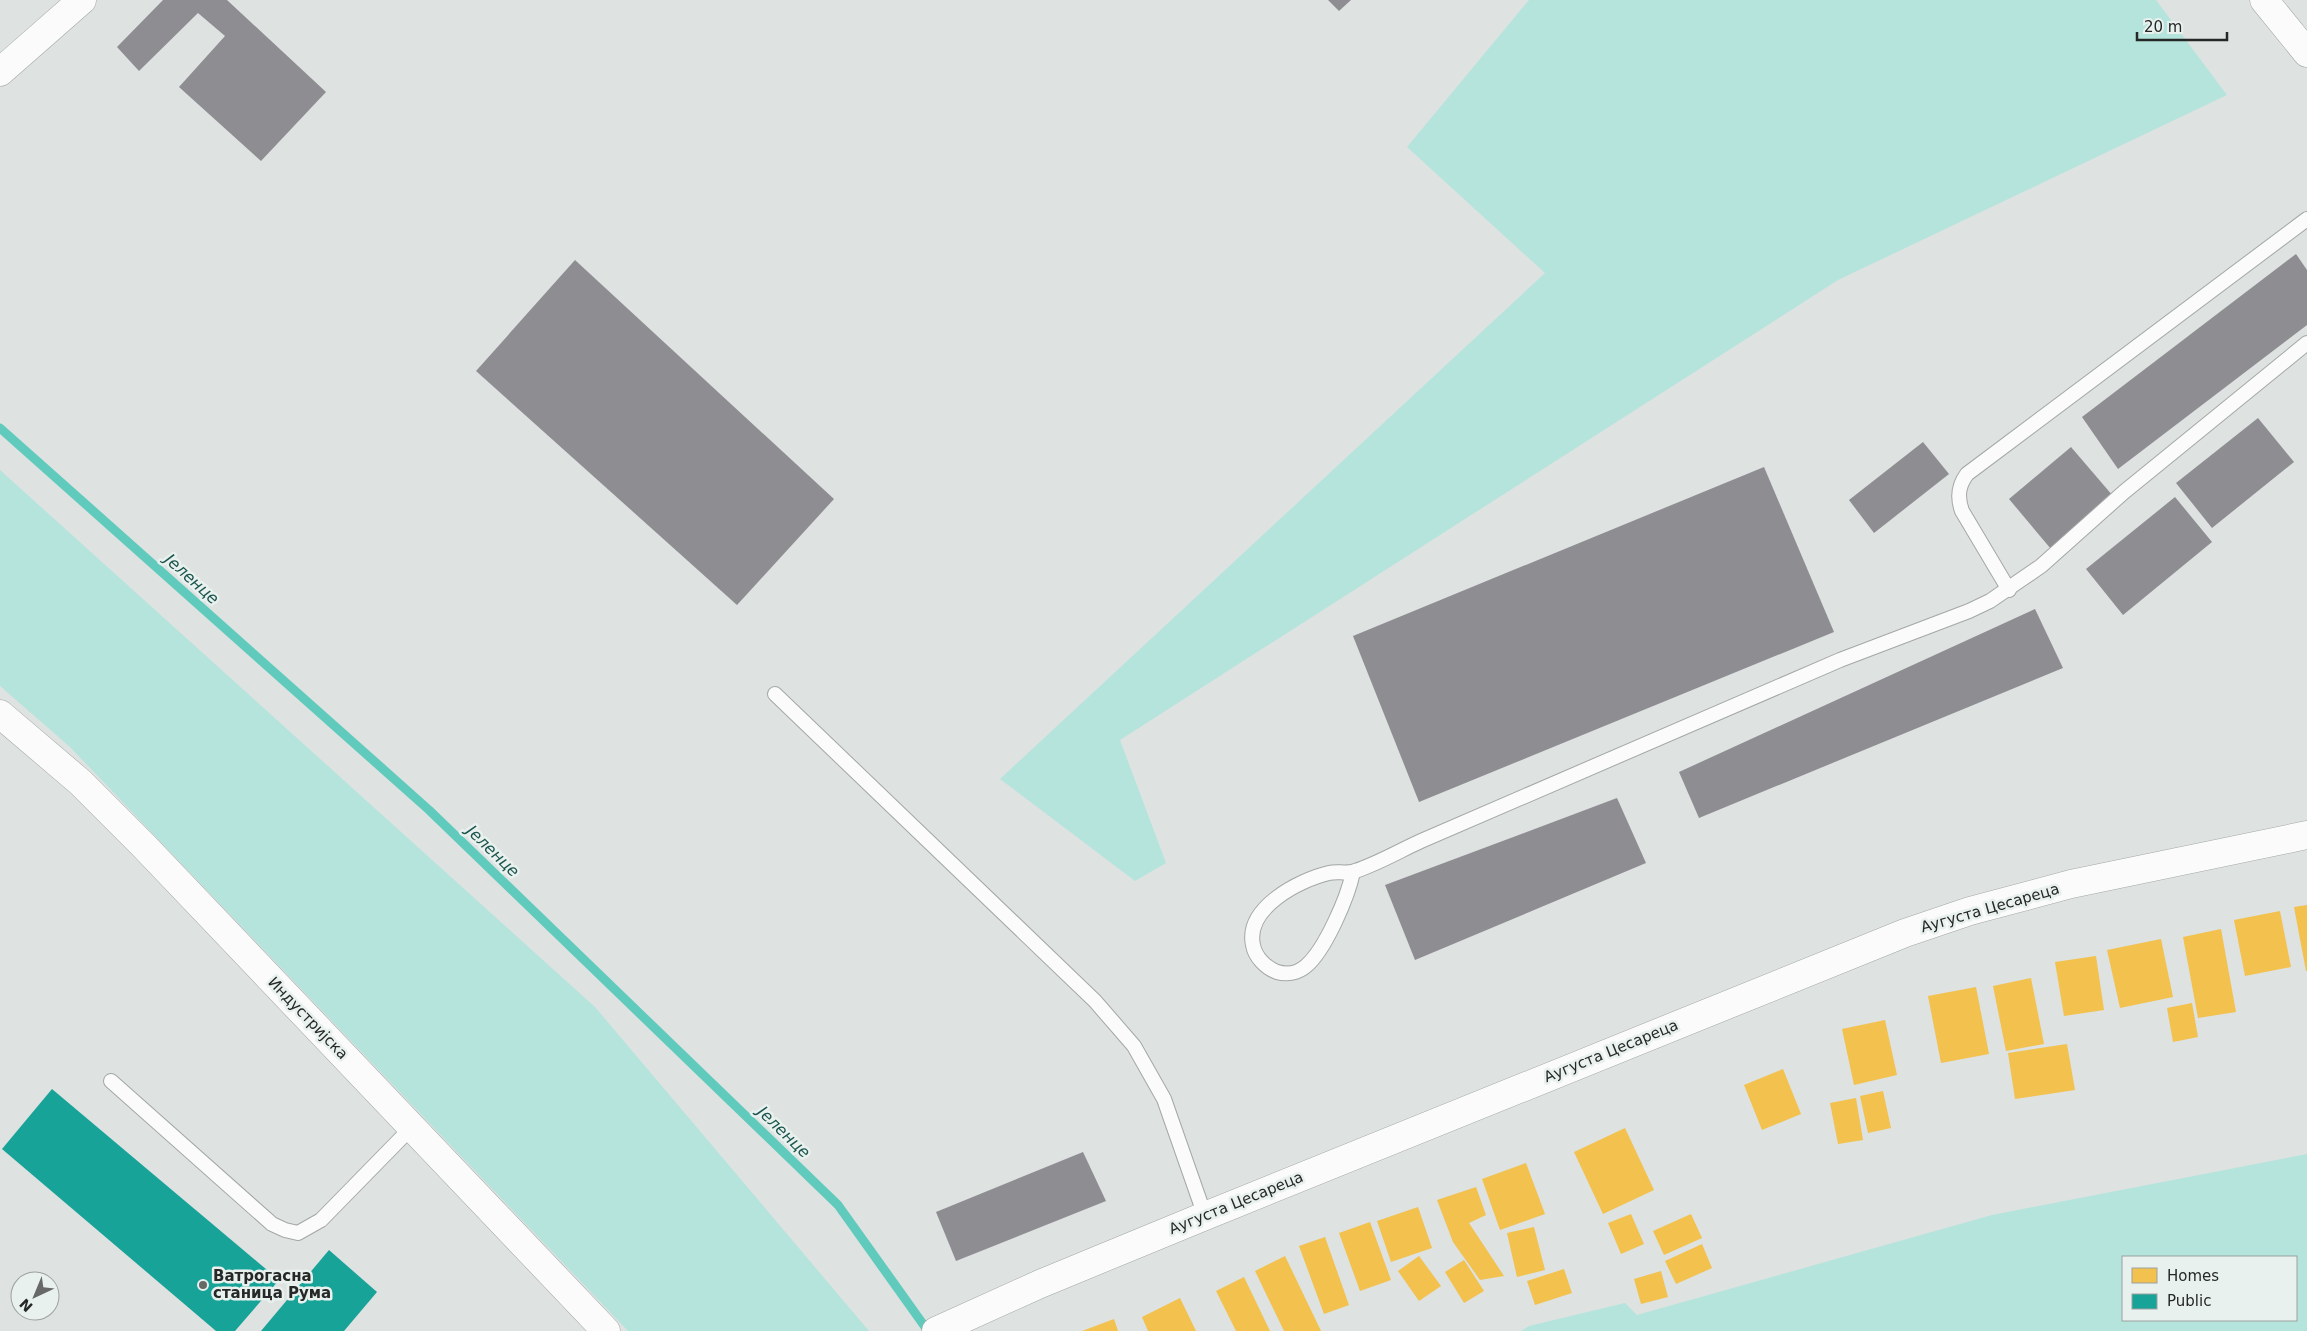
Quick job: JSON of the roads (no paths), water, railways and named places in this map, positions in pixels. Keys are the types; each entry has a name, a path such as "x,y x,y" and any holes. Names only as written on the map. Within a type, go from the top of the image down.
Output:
{"street":[{"path":"0,72 82,0"},
{"path":"2264,0 2307,53"},
{"name":"Индустријска","path":"0,714 80,782 144,846 606,1331"},
{"name":"Аугуста Цесареца","path":"942,1329 1040,1284 1205,1216 1904,933 1970,911 2071,884 2307,835"}],"lane":[{"path":"2009,590 1962,511 1958,500 1962,481 1967,474 2307,219"},
{"path":"1353,872 1348,893 1318,952 1306,966 1298,972 1288,974 1276,972 1266,965 1253,948 1252,928 1268,905 1292,887 1330,872 1353,872 1840,660 1969,611 2009,590 2041,566 2124,492 2307,343"},
{"path":"776,694 1095,1001 1134,1046 1169,1108 1205,1216"},
{"path":"111,1081 272,1224 298,1233 321,1220 412,1127"}],"waterway":[{"name":"Јеленце","path":"0,428 429,810 838,1205 928,1331"}],"place":[{"name":"Ватрогасна станица Рума","path":"203,1285"}]}
